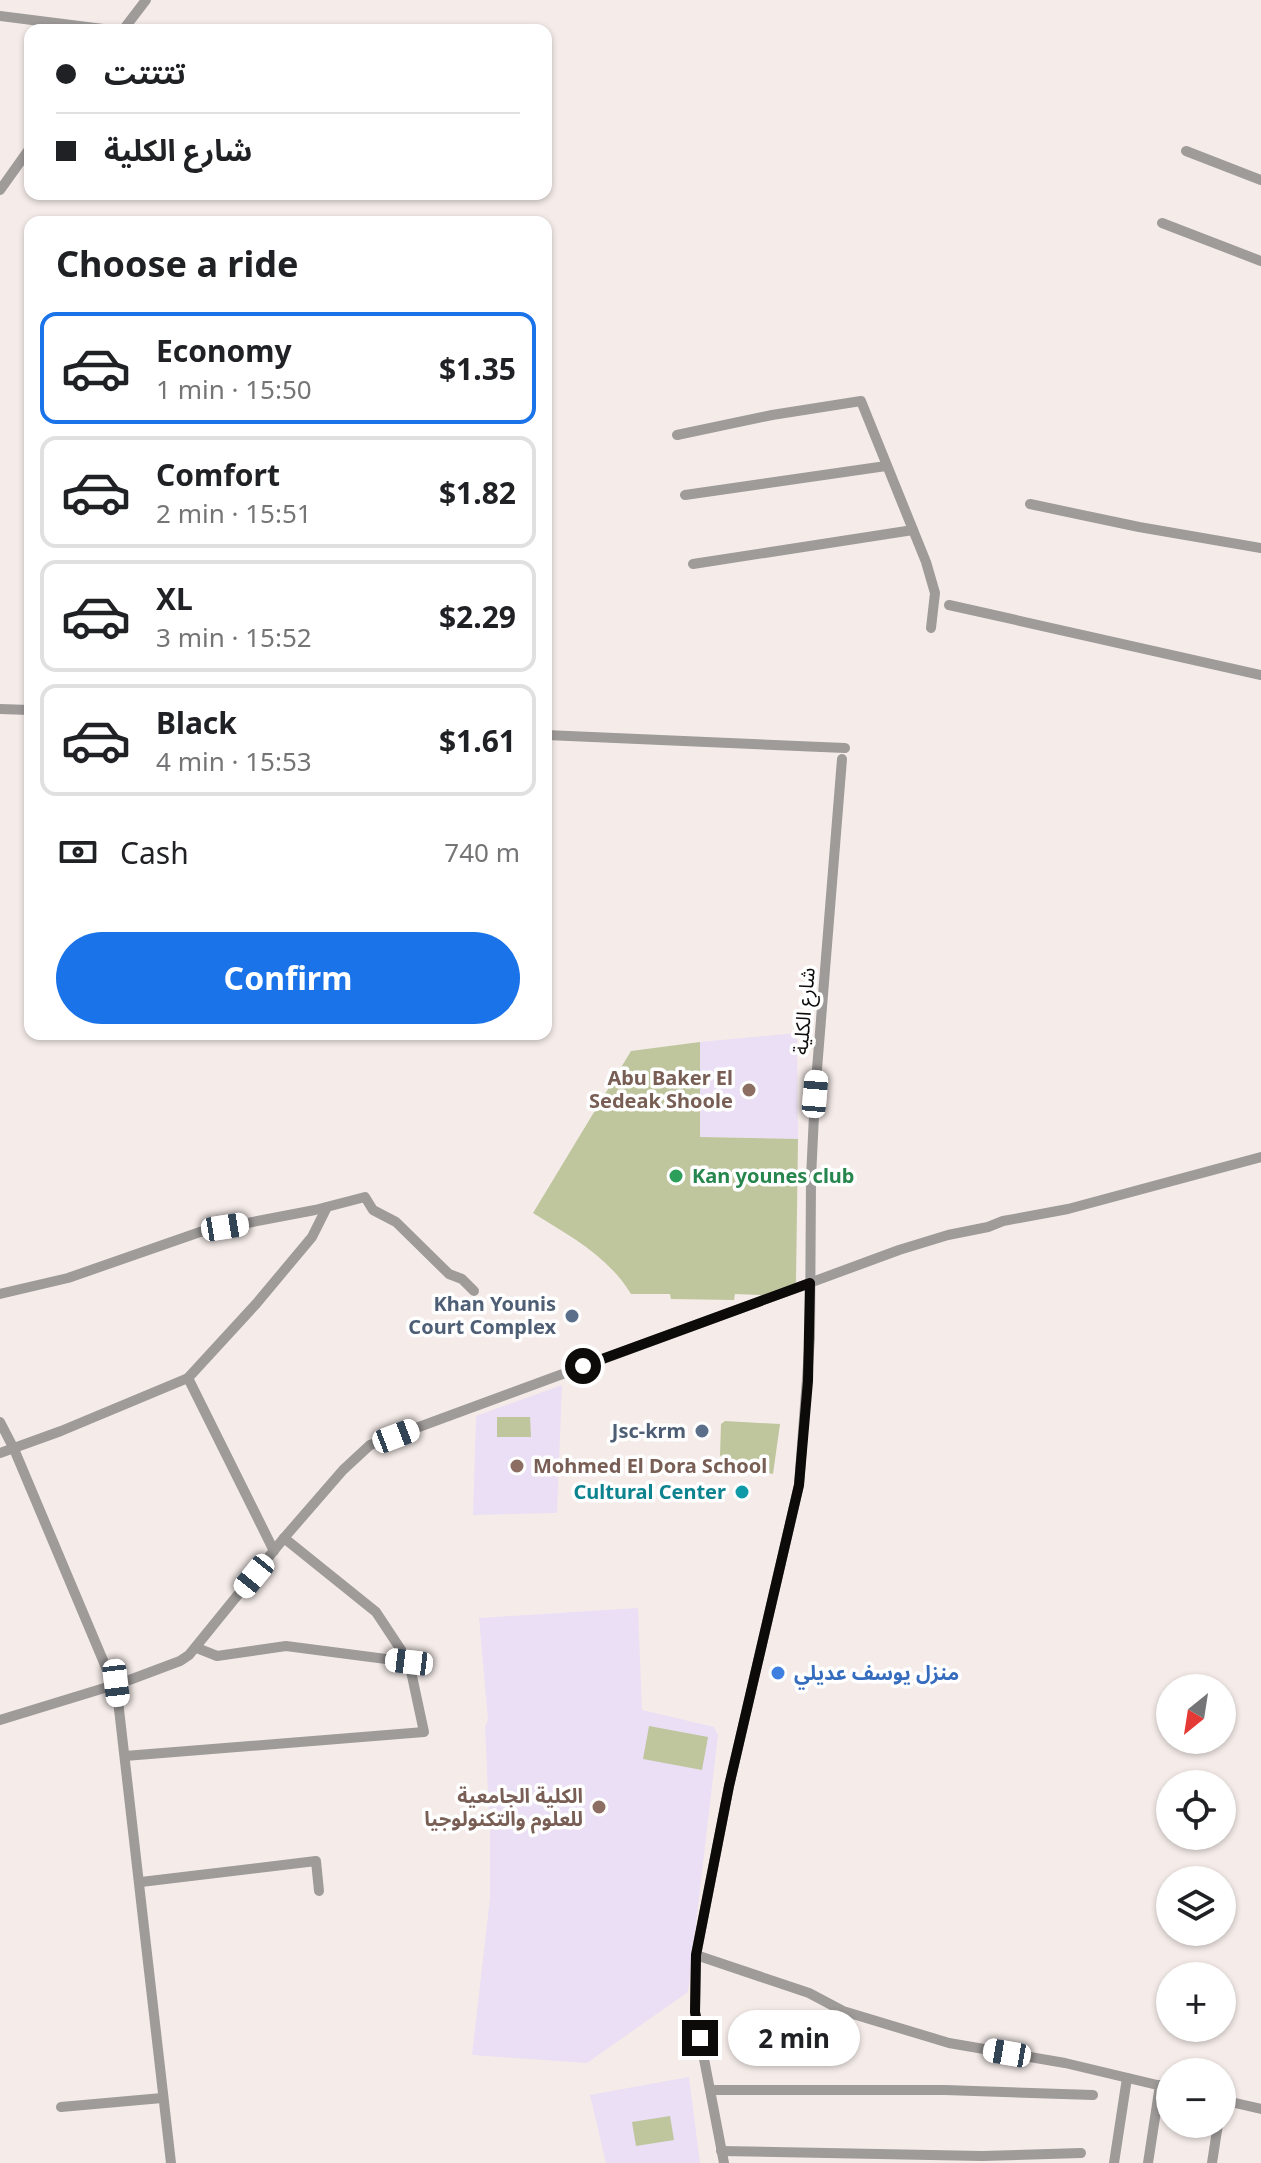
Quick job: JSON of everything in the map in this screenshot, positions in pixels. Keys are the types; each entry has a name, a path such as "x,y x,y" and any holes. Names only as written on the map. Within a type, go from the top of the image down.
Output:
{"street":[{"path":"128,24 146,0"},
{"path":"0,16 63,24"},
{"path":"1186,151 1261,180"},
{"path":"0,190 24,156"},
{"path":"1162,223 1261,261"},
{"path":"677,435 772,415 861,401 935,593 931,628"},
{"path":"685,495 886,466"},
{"path":"1030,504 1261,548"},
{"path":"693,564 913,530"},
{"path":"949,605 1261,675"},
{"path":"0,709 24,710"},
{"name":"شارع الكلية","path":"552,735 844,754 815,1094 809,1367 799,1485 729,1786 696,1955 695,2012 724,2163"},
{"path":"0,1720 180,1661 197,1648 284,1538 343,1470 370,1445 899,1250 1261,1157"},
{"path":"0,1294 68,1278 200,1232 365,1197 373,1210 396,1222 449,1274 462,1279 474,1291"},
{"path":"0,1453 188,1378 312,1237 327,1207"},
{"path":"188,1378 274,1551"},
{"path":"0,1422 115,1684 141,1882 171,2163"},
{"path":"125,1756 424,1732 409,1662 376,1612 284,1538"},
{"path":"197,1648 217,1656 286,1646 409,1662"},
{"path":"141,1882 316,1861 319,1891"},
{"path":"696,1955 809,1993 843,2011 949,2043 1065,2063 1156,2085"},
{"path":"1114,2163 1127,2078"},
{"path":"711,2090 945,2090 1093,2095"},
{"path":"61,2107 162,2098"},
{"path":"1236,2103 1261,2109"},
{"path":"1148,2163 1156,2127"},
{"path":"1212,2163 1216,2138"},
{"path":"721,2151 982,2156 1081,2153"}],"shaded area":[{"name":"Abu Baker El Sedeak Shoole","path":"797,1033 798,1139 700,1137 700,1042"},
{"name":"Mohmed El Dora School","path":"562,1385 557,1513 473,1515 476,1416"},
{"name":"الكلية الجامعية للعلوم والتكنولوجيا","path":"638,1608 642,1710 714,1727 718,1735 688,1992 587,2063 472,2055 490,1898 485,1727 488,1720 479,1618"},
{"path":"689,2077 700,2163 606,2163 590,2095"}],"green space":[{"name":"Kan younes club","path":"700,1042 700,1137 798,1139 796,1282 776,1294 735,1294 734,1300 671,1299 670,1294 631,1294 600,1258 533,1213 631,1051"},
{"path":"497,1417 530,1417 531,1437 497,1437"},
{"path":"725,1421 780,1424 773,1474 727,1464 720,1455 721,1424"},
{"path":"649,1726 708,1737 702,1770 643,1759"},
{"path":"670,2116 674,2140 636,2146 632,2122"}],"place":[{"name":"Abu Baker El Sedeak Shoole","path":"749,1090"},
{"name":"Kan younes club","path":"676,1176"},
{"name":"Khan Younis Court Complex","path":"572,1316"},
{"name":"Jsc-krm","path":"702,1431"},
{"name":"Mohmed El Dora School","path":"517,1466"},
{"name":"Cultural Center","path":"742,1492"},
{"name":"منزل يوسف عديلي","path":"778,1673"},
{"name":"الكلية الجامعية للعلوم والتكنولوجيا","path":"599,1807"}],"route":[{"path":"583,1366 810,1283 808,1381 799,1485 729,1786 696,1955 695,2012 700,2038"}]}
